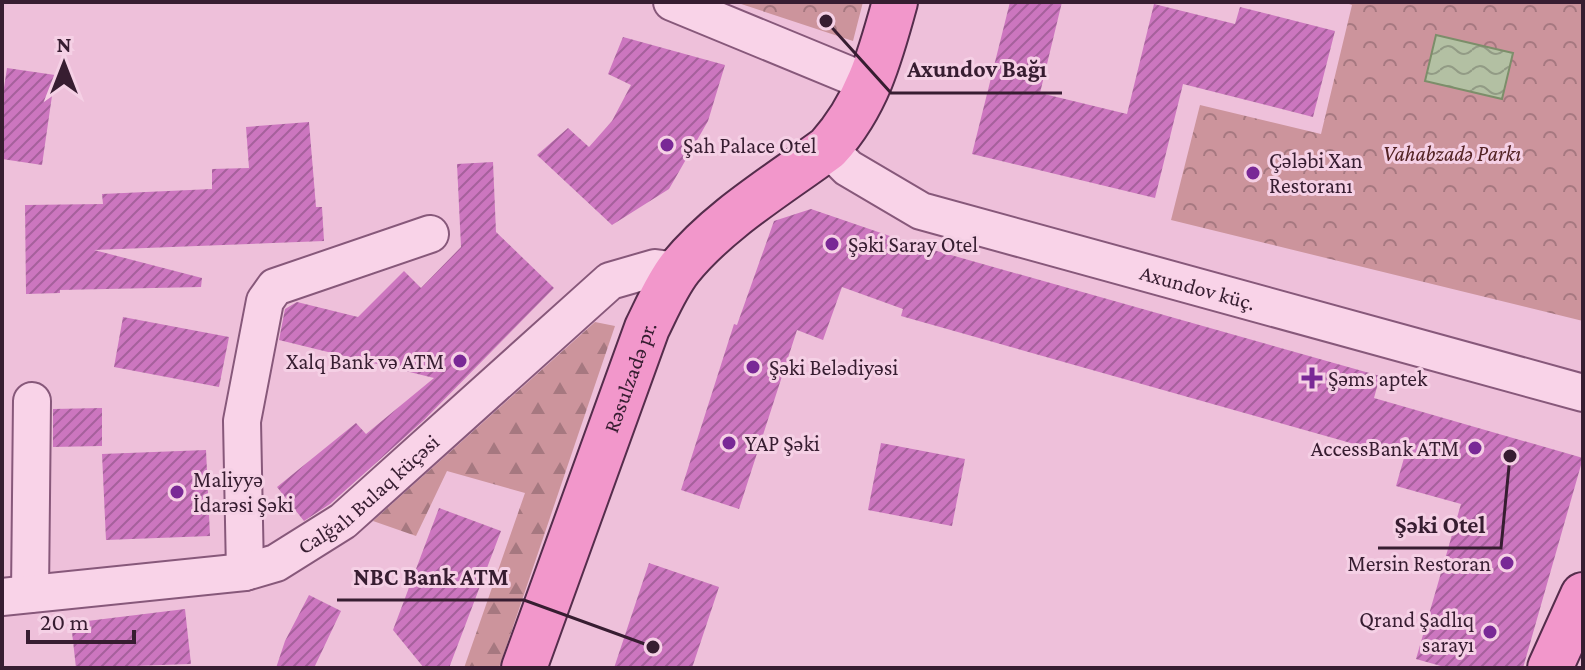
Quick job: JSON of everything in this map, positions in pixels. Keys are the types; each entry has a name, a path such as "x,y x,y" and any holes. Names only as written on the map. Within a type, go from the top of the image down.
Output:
{"main road":[{"name":"Rəsulzadə pr.","path":"524,668 647,328 677,271 704,242 828,148 857,112 871,84 895,2"},
{"path":"1550,668 1583,595"}],"street":[{"path":"672,2 871,84"},
{"name":"Axundov küç.","path":"828,148 848,168 921,211 1583,393"},
{"path":"245,572 242,421 265,301 275,287 430,234"},
{"name":"Calğalı Bulaq küçəsi","path":"16,596 245,572 276,563 343,521 610,281 655,268 677,271"},
{"path":"16,596 32,401"}],"green space":[{"path":"735,2 863,2 853,41"},
{"name":"Vahabzadə Parkı","path":"1343,2 1583,2 1583,321 1171,220 1200,105 1321,134 1352,5"},
{"path":"595,322 615,326 499,668 464,668 525,493 447,471 416,536 373,521"}],"water":[{"path":"1436,35 1513,53 1502,99 1425,81"}],"building":[{"path":"1010,2 1062,2 1040,93 1127,114 1154,4 1235,24 1240,7 1335,31 1313,117 1183,84 1155,198 972,154"},
{"path":"623,37 725,65 708,121 669,189 612,225 537,155 568,128 589,147 612,121 631,85 608,74"},
{"path":"7,68 55,75 42,165 2,159 2,101"},
{"path":"309,122 316,207 322,207 324,241 94,250 202,278 201,287 60,290 60,293 26,294 25,205 103,204 102,194 212,189 212,169 249,168 246,127"},
{"path":"493,162 496,232 554,288 424,420 330,504 304,521 277,487 356,423 366,434 434,378 279,340 285,309 297,302 358,317 404,271 421,288 461,247 457,164"},
{"path":"811,209 919,246 1380,376 1374,398 1583,458 1523,668 1448,668 1416,659 1461,504 1396,486 1404,458 901,316 903,309 842,287 823,340 797,330 739,509 681,490 734,324 737,325 774,221"},
{"path":"123,317 229,337 219,387 114,367"},
{"path":"102,408 102,446 53,447 53,409"},
{"path":"881,443 965,459 952,526 868,510"},
{"path":"206,450 210,536 106,540 102,454"},
{"path":"439,508 501,531 449,668 424,668 393,630"},
{"path":"649,563 719,587 692,668 614,668"},
{"path":"309,595 341,611 314,668 276,668 285,641"},
{"path":"185,609 191,664 76,668 71,623"}],"place":[{"name":"Axundov Bağı","path":"826,21"},
{"name":"Şah Palace Otel","path":"667,145"},
{"name":"Çələbi Xan Restoranı","path":"1253,173"},
{"name":"Şəki Saray Otel","path":"832,244"},
{"name":"Xalq Bank və ATM","path":"460,361"},
{"name":"Şəki Belədiyəsi","path":"753,367"},
{"name":"Şəms aptek","path":"1312,378"},
{"name":"YAP Şəki","path":"729,443"},
{"name":"AccessBank ATM","path":"1475,448"},
{"name":"Şəki Otel","path":"1510,456"},
{"name":"Maliyyə İdarəsi Şəki","path":"177,492"},
{"name":"Mersin Restoran","path":"1507,563"},
{"name":"Qrand Şadlıq sarayı","path":"1490,632"},
{"name":"NBC Bank ATM","path":"653,647"}]}
